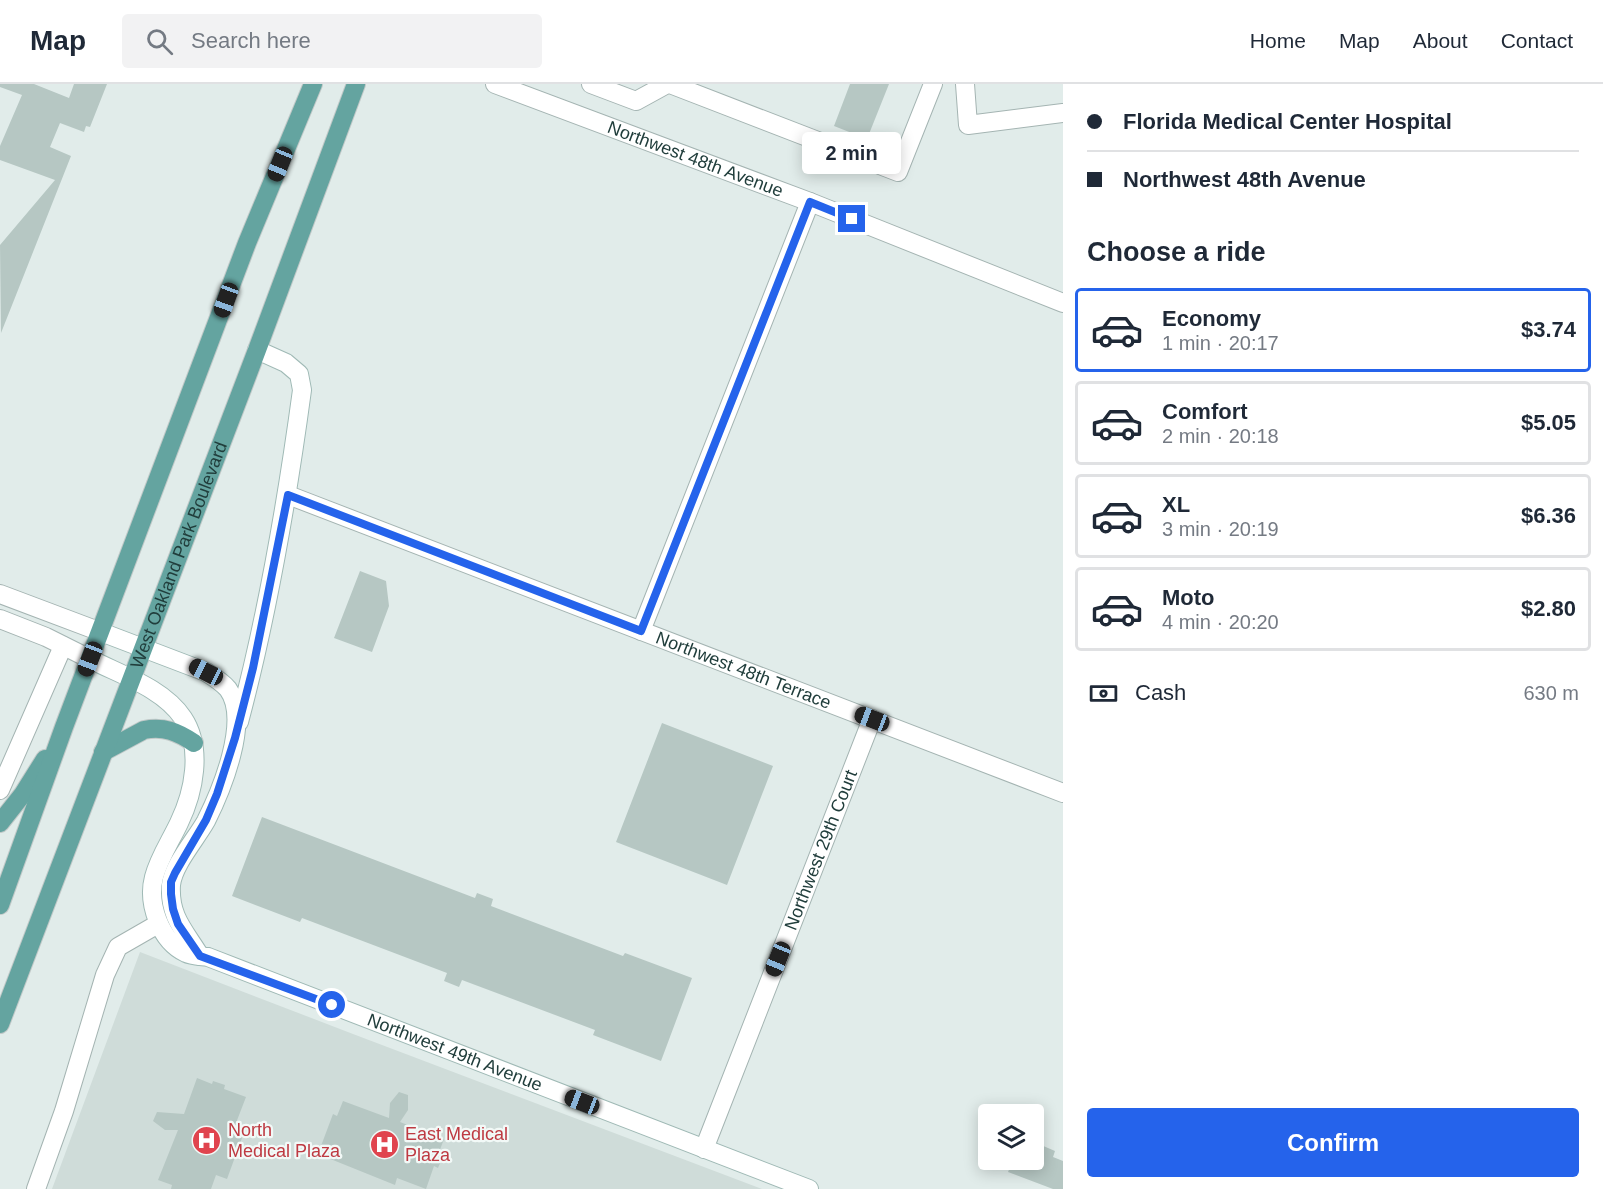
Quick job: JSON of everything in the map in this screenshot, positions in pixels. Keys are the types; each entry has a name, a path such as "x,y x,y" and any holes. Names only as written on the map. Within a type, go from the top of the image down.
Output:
{"main road":[{"path":"0,904 64,727 247,243 313,84"},
{"name":"West Oakland Park Boulevard","path":"0,1024 356,84"},
{"path":"0,824 23,794 64,727"},
{"path":"103,752 144,730 152,729 174,731 194,743"}],"street":[{"name":"Northwest 48th Avenue","path":"495,84 810,202 1063,303"},
{"name":"Northwest 48th Avenue","path":"591,84 636,101 668,84 898,172 933,84"},
{"path":"965,84 968,125 1063,113"},
{"path":"641,631 810,202"},
{"path":"200,956 178,924 173,909 171,882 210,811 235,738 253,668 288,495 302,390 299,374 283,360 257,350"},
{"name":"Northwest 48th Terrace","path":"288,495 1063,793"},
{"path":"0,594 195,667 217,679 233,698 235,738"},
{"path":"0,619 63,646 159,694 182,716 194,743 188,801 178,826 159,861 153,880 153,897 158,924 118,947 105,975 64,1111 36,1189"},
{"path":"0,789 63,646"},
{"name":"Northwest 29th Court","path":"704,1149 872,719"},
{"name":"Northwest 49th Avenue","path":"158,924 176,946 186,953 200,956 808,1189"}],"shaded area":[{"path":"140,952 353,1034 762,1189 52,1189"}],"building":[{"path":"0,84 34,84 69,98 74,84 107,84 90,127 86,126 84,132 60,123 50,147 71,156 1,333 0,245 55,180 0,160 0,146 22,95 0,87"},
{"path":"850,84 889,84 867,139 834,126"},
{"path":"360,571 386,581 389,606 372,652 334,638"},
{"path":"662,723 773,766 727,885 616,842"},
{"path":"262,817 475,898 477,893 493,899 491,906 623,956 625,953 692,978 661,1061 593,1035 595,1030 462,980 459,987 444,981 447,973 302,918 300,922 232,896"},
{"name":"North Medical Plaza","path":"197,1078 212,1084 213,1081 225,1085 224,1089 246,1097 236,1123 246,1127 227,1179 216,1175 211,1189 171,1189 172,1185 158,1180 178,1130 165,1130 153,1121 157,1112 184,1114"},
{"name":"East Medical Plaza","path":"399,1092 408,1095 408,1110 400,1122 444,1139 438,1155 443,1156 438,1168 434,1166 426,1189 397,1178 395,1185 318,1154 333,1114 337,1116 343,1101 389,1118 390,1103"},
{"path":"1044,1146 1055,1151 1053,1157 1063,1161 1063,1189 1053,1189 1008,1172 1009,1170 1044,1170"}],"place":[{"name":"North Medical Plaza","path":"207,1140"},
{"name":"East Medical Plaza","path":"384,1144"}],"route":[{"path":"332,1005 208,957 200,956 178,924 171,894 171,882 206,820 228,764 253,668 288,495 641,631 810,202 852,219"}]}
